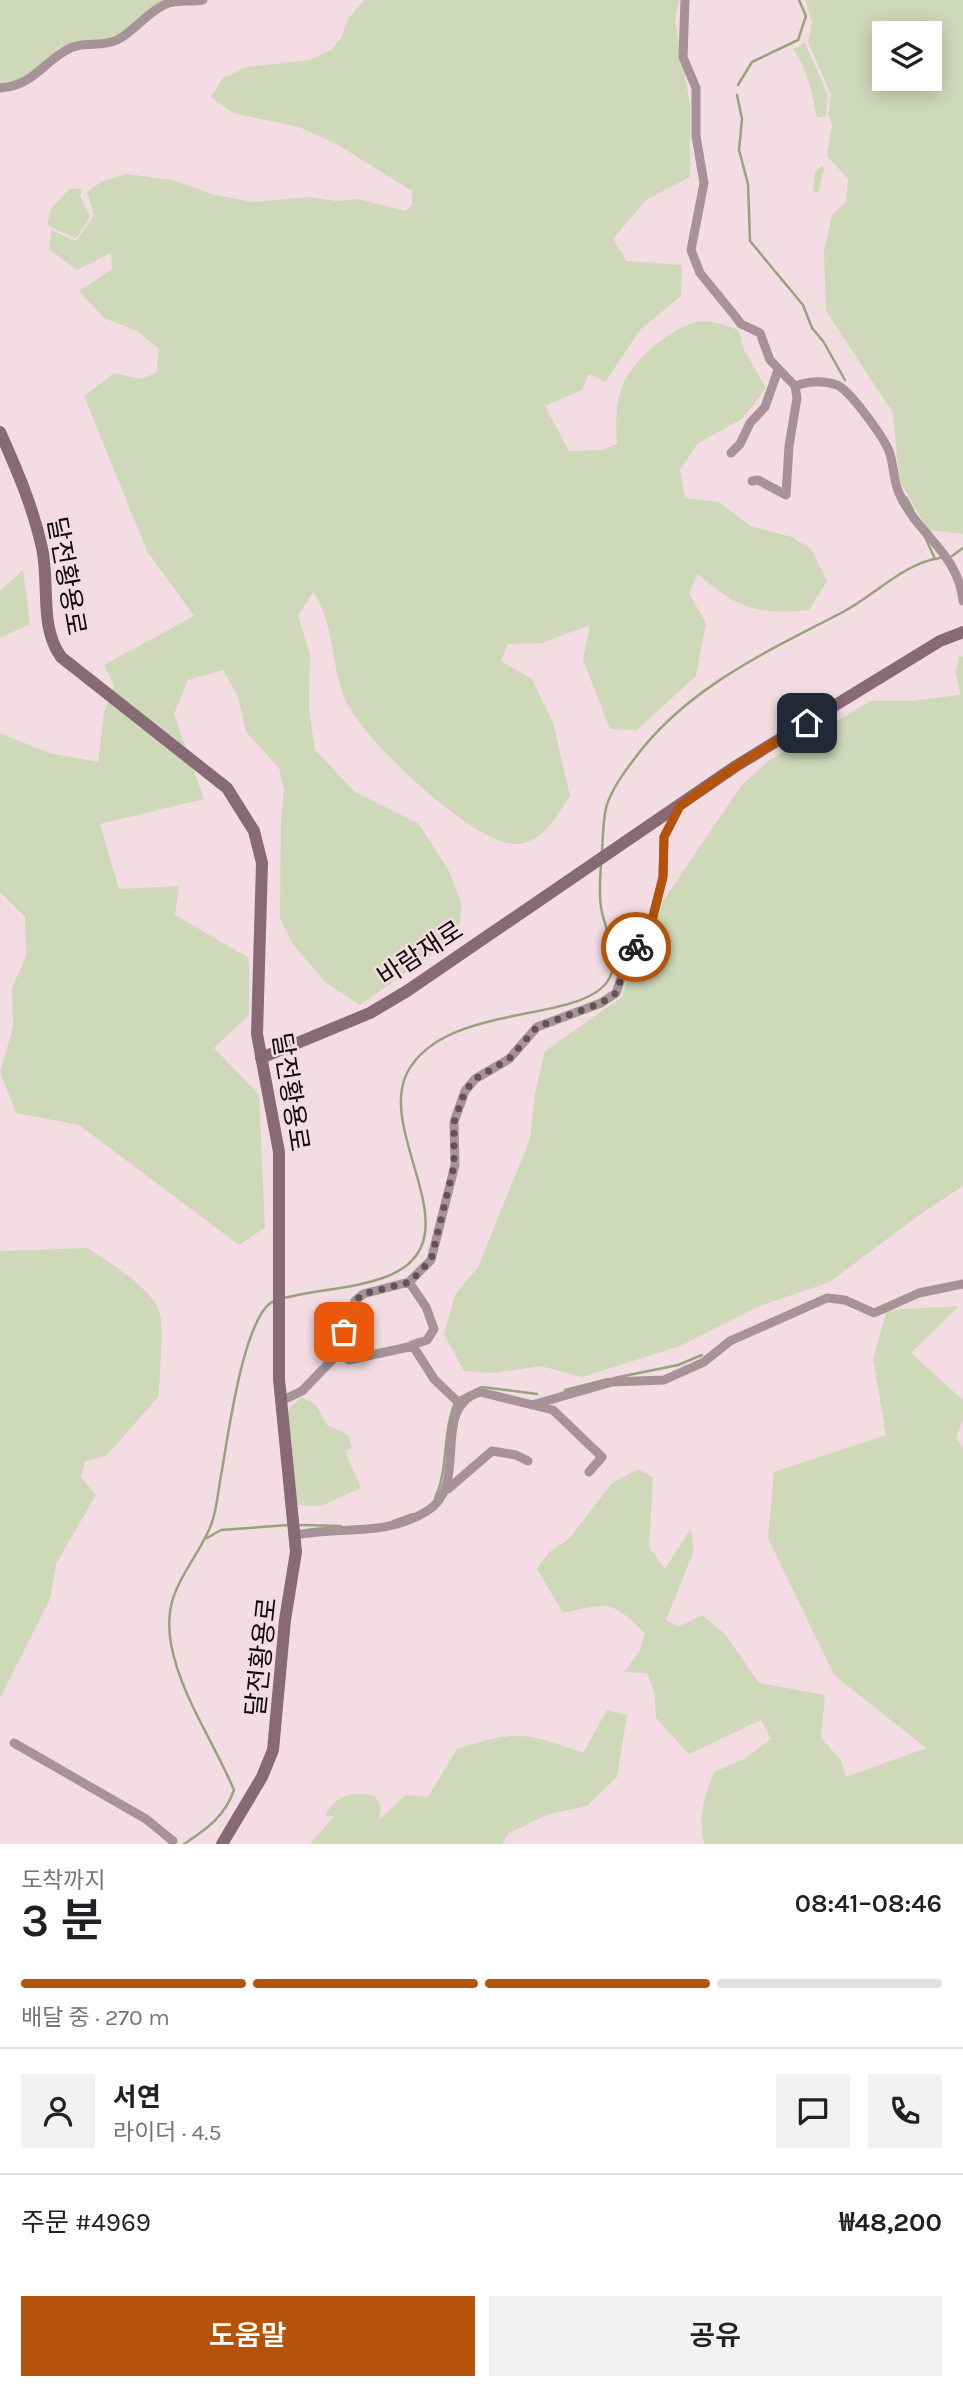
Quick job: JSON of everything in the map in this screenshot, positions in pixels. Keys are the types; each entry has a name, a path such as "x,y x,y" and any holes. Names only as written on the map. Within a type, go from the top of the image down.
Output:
{"main road":[{"name":"달전황용로","path":"0,432 30,501 42,550 50,642 61,657 227,788 254,831 262,863 257,1034 279,1152 281,1401 295,1527 273,1750 262,1777 222,1844"},
{"path":"680,806 736,766 959,636"},
{"name":"바람재로","path":"261,1058 370,1013 680,806"}],"street":[{"path":"0,88 33,78 58,55 77,45 105,44 119,39 145,16 167,3 203,0"},
{"path":"685,0 683,57 696,88 696,135 704,183 691,250 700,273 741,324 760,333 770,360 795,386 797,398 789,446 786,495 758,480 752,481"},
{"path":"731,453 740,444 750,423 765,407 778,370"},
{"path":"795,386 823,382 844,388 884,441 890,453 898,493 917,522 954,565 963,601"},
{"path":"281,1401 309,1385 337,1352 355,1301 363,1294 410,1282 426,1267 436,1249 454,1166 454,1122 465,1091 475,1079 509,1059 537,1027 601,1003 616,993 625,967 649,932 663,877 664,837 680,806"},
{"path":"337,1352 349,1360 427,1340 434,1329 426,1307 410,1282"},
{"path":"532,1405 612,1382 664,1380 704,1362 730,1341 827,1298 845,1300 874,1313 919,1293 963,1284"},
{"path":"412,1345 434,1380 458,1402"},
{"path":"458,1402 480,1392 553,1410 602,1457 589,1472"},
{"path":"448,1489 453,1425 458,1402"},
{"path":"295,1527 384,1529 428,1511 448,1489 492,1451 516,1455 528,1461"},
{"path":"14,1743 146,1819 173,1841"}],"green space":[{"path":"0,0 164,0 121,33 104,41 76,41 25,79 0,83"},
{"path":"364,0 679,0 675,21 690,104 690,177 646,200 613,239 627,261 682,265 681,296 640,330 605,382 589,374 582,390 545,406 569,451 602,450 617,444 616,423 621,390 632,369 651,348 674,332 696,322 713,322 739,330 743,348 766,388 743,418 697,444 680,470 685,498 719,502 750,526 792,537 811,549 827,581 809,610 775,612 748,607 724,594 698,574 689,593 706,623 696,676 637,730 610,729 583,660 590,625 542,643 508,644 501,661 532,679 553,723 570,796 542,833 517,844 498,840 474,828 448,809 420,786 372,738 345,699 329,631 313,592 298,616 310,654 309,709 315,750 355,792 419,824 449,871 462,905 458,936 360,1005 326,983 292,943 280,918 281,816 284,790 279,768 246,732 238,697 223,670 188,680 174,714 204,799 100,824 119,889 179,886 175,915 249,958 249,1015 214,1048 259,1095 265,1228 239,1245 79,1125 16,1113 0,1072 13,1027 12,988 26,956 25,917 0,892 0,733 49,753 98,762 104,713 114,685 104,665 194,616 147,551 84,396 114,373 141,379 156,373 159,349 137,331 104,318 79,291 112,269 111,253 77,270 49,249 51,230 76,241 94,215 87,192 103,181 127,174 172,180 215,195 253,202 308,197 337,201 358,199 405,211 412,205 412,191 338,145 299,127 233,113 211,97 223,78 247,67 310,60 332,49 341,38 348,19"},
{"path":"805,0 963,0 963,534 928,530 899,480 893,413 826,311 824,251 832,215 846,202 848,179 827,156 832,125 828,114 831,95 808,42 812,22"},
{"path":"805,43 828,95 826,116 817,118 811,90 793,49"},
{"path":"822,166 824,169 818,192 813,192 815,171"},
{"path":"69,189 82,189 80,196 90,217 76,239 47,225 51,209"},
{"path":"23,570 30,624 0,638 0,591"},
{"path":"959,656 963,657 963,1186 919,1215 830,1282 757,1307 680,1346 582,1377 541,1366 494,1373 464,1371 444,1334 455,1295 478,1267 530,1139 535,1093 545,1051 622,997 635,942 741,786 768,761 871,701 911,701 960,695 956,672"},
{"path":"87,1248 129,1276 156,1304 162,1330 159,1396 106,1456 85,1461 81,1477 96,1495 56,1564 50,1599 0,1698 0,1251"},
{"path":"959,1306 911,1353 963,1400 963,1419 956,1438 963,1449 963,1844 704,1844 703,1808 714,1772 744,1759 771,1739 761,1720 689,1754 656,1718 654,1691 647,1673 624,1672 639,1652 645,1633 624,1614 608,1606 563,1613 537,1569 549,1552 569,1539 612,1483 638,1469 653,1477 649,1547 665,1569 691,1528 694,1550 666,1620 678,1627 702,1615 725,1634 759,1683 825,1695 821,1738 841,1760 846,1777 926,1748 834,1675 768,1538 774,1472 886,1435 873,1359 887,1310"},
{"path":"302,1397 316,1405 327,1425 348,1435 352,1448 345,1451 361,1488 321,1506 297,1505 287,1415 289,1408"},
{"path":"607,1710 627,1715 617,1777 587,1806 549,1814 509,1833 502,1844 310,1844 334,1816 325,1816 329,1809 346,1796 375,1796 381,1807 379,1820 406,1795 428,1797 457,1749 507,1736 520,1736 533,1737 583,1753"}],"waterway":[{"path":"738,85 752,62 798,40 806,16 799,0"},
{"path":"737,95 742,119 739,150 748,184 750,241 803,305 812,328 823,341 845,380"},
{"path":"906,497 913,510"},
{"path":"925,537 935,559"},
{"path":"952,556 963,548"},
{"path":"602,851 605,813 613,790 653,736 676,713 701,693 756,658 843,612 914,566 940,558"},
{"path":"284,1298 375,1280 388,1276 413,1259 424,1238 425,1212 403,1126 401,1098 407,1073 425,1050 451,1034 480,1024 572,1003 594,993 609,979 614,961 601,907 601,865"},
{"path":"184,1844 214,1821 226,1807 234,1790 182,1682 171,1644 170,1610 179,1584 211,1525 246,1351 263,1311 274,1301"},
{"path":"614,1378 678,1365 702,1355"},
{"path":"565,1390 608,1379"},
{"path":"459,1398 482,1387 537,1394"},
{"path":"435,1498 442,1475 448,1426 455,1403"},
{"path":"393,1521 413,1514"},
{"path":"207,1538 221,1530 289,1525"},
{"path":"299,1525 341,1526"}],"way so far":[{"path":"344,1332 355,1301 363,1294 410,1282 431,1260 452,1180 455,1154 454,1122 465,1091 475,1079 509,1059 537,1027 601,1003 616,993 625,967 636,947"}],"route":[{"path":"636,947 649,932 663,877 664,837 680,806 736,766 807,723"}]}
